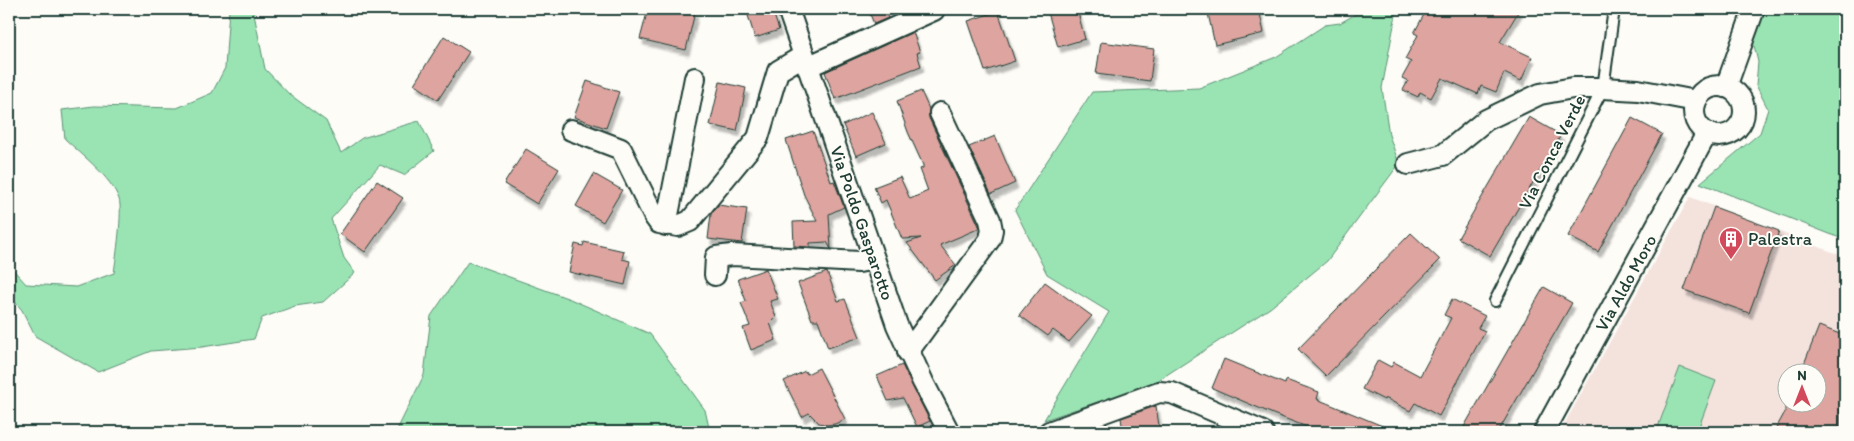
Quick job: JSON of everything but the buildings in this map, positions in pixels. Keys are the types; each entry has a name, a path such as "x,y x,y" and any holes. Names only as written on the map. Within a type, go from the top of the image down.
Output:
{"street":[{"name":"Via Poldo Gasparotto","path":"788,9 897,325 908,352 949,432"},
{"path":"1726,87 1754,9"},
{"path":"571,130 621,149 654,216 659,222 666,225 678,226 690,221 758,138 778,71 934,10"},
{"path":"666,225 695,78"},
{"path":"1712,87 1726,87 1739,97 1744,112 1742,120 1738,127 1723,135 1707,133 1701,129 1694,116 1696,101 1700,95 1712,87"},
{"path":"1408,164 1443,156 1486,120 1540,94 1573,88 1603,88 1638,90 1696,101"},
{"path":"908,352 990,239 992,230 990,220 940,113"},
{"name":"Via Aldo Moro","path":"1544,432 1707,133"},
{"path":"714,275 716,257 732,254 859,262 874,259"},
{"path":"1049,432 1159,392 1172,393 1263,432"}],"lane":[{"name":"Via Conca Verde","path":"1495,301 1603,88 1614,9"}],"shaded area":[{"path":"1690,197 1845,257 1845,432 1560,432"}],"green space":[{"path":"229,9 253,9 265,69 289,94 326,121 341,153 362,138 419,121 434,151 404,175 380,165 331,219 344,258 355,273 323,302 295,306 262,318 254,339 202,347 151,351 98,372 35,336 22,310 9,295 9,265 26,284 76,287 114,273 120,224 119,199 103,174 65,139 62,110 94,106 177,108 212,93 225,68"},
{"path":"1365,9 1397,9 1382,88 1389,135 1399,164 1327,261 1270,308 1154,383 1044,420 1109,312 1047,274 1015,210 1092,92 1199,88 1276,57 1325,25 1340,23"},
{"path":"1761,9 1845,9 1845,240 1700,183 1760,133 1768,109 1756,85 1758,62 1751,33"},
{"path":"468,262 570,299 650,334 705,410 710,432 396,432 424,375 431,316"},
{"path":"1680,367 1716,381 1697,432 1672,432 1658,427"}],"place":[{"name":"Palestra","path":"1731,260"}]}
